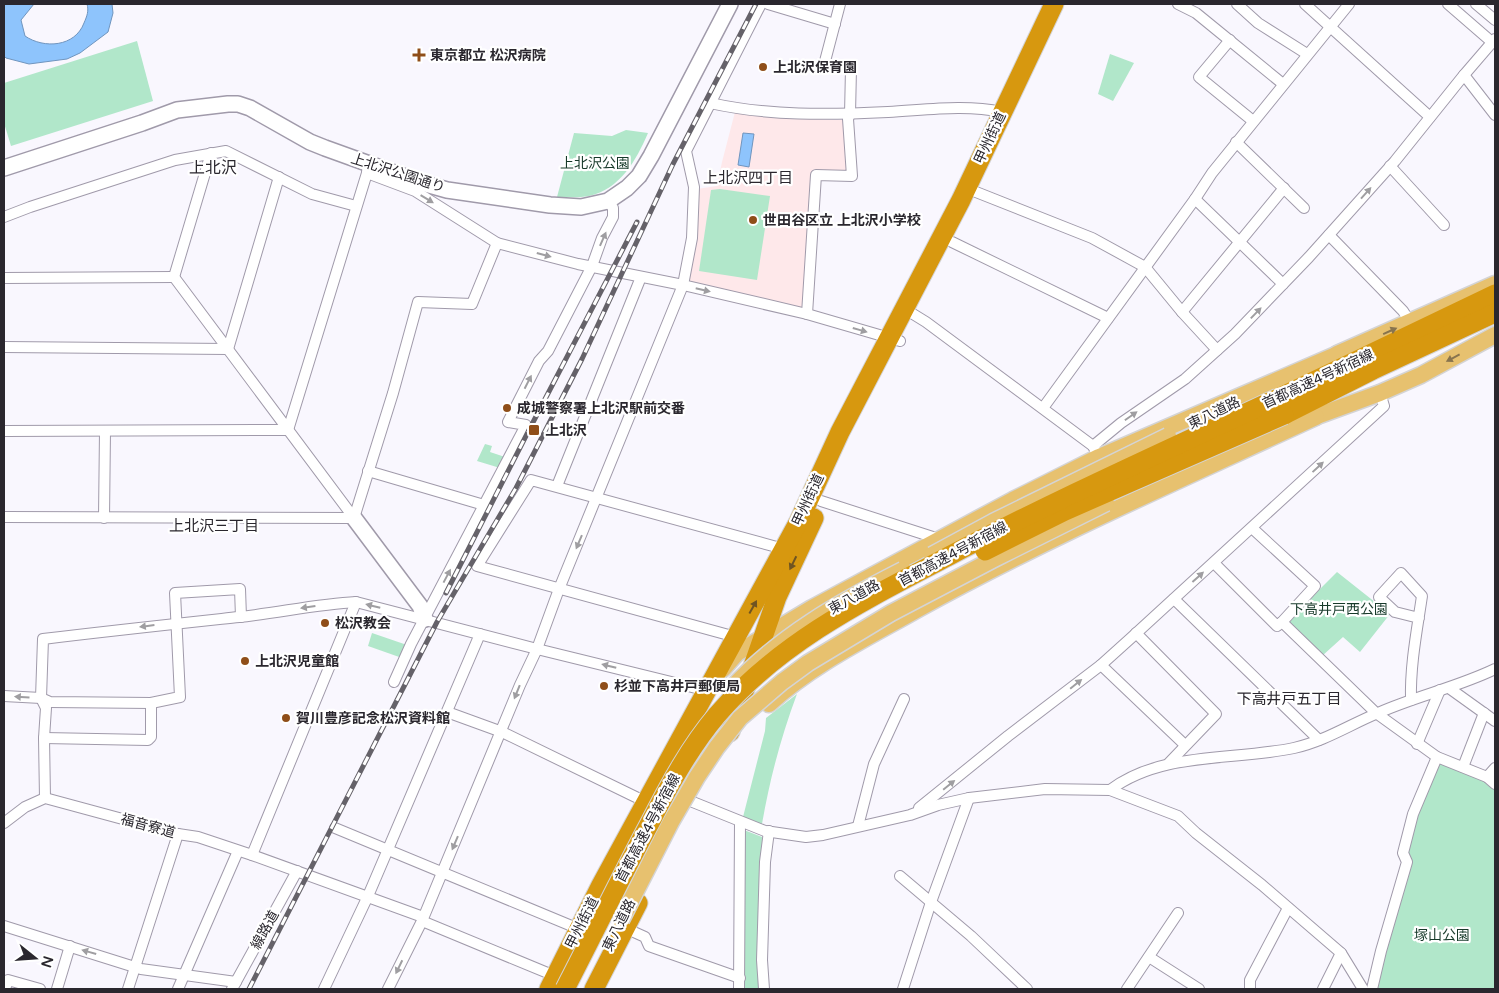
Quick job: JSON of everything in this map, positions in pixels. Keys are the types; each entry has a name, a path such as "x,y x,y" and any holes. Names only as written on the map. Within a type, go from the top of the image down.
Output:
{"highway":[{"name":"甲州街道","path":"594,989 623,924 696,787 726,742 777,597 822,502 894,339 1054,4"},
{"name":"甲州街道","path":"556,986 579,929 799,521 840,432 894,339 913,314 952,242 1066,4"},
{"name":"首都高速4号新宿線","path":"578,989 672,807 710,744 744,704 791,661 858,619 929,580 1065,511 1281,406 1495,294"},
{"path":"1281,406 1372,360 1495,305"},
{"path":"1281,406 1381,366 1495,313"},
{"name":"首都高速4号新宿線","path":"556,986 632,855 682,763 716,716 760,671 784,651 814,630 852,608 1058,500 1281,406 1398,368 1495,323"}],"main road":[{"name":"東八道路","path":"556,986 600,908 668,775 701,722 761,658 813,620 874,585 993,522 1345,351 1495,284"},
{"name":"東八道路","path":"588,989 623,924 671,822 702,770 740,718 782,682 808,663 891,613 1080,515 1174,472 1380,393 1420,375 1495,334"},
{"path":"710,686 738,653 761,639 939,539 960,530 1096,452 1345,351"},
{"path":"726,742 777,696 825,661 982,574 1076,527 1316,417"},
{"path":"960,530 982,574"},
{"path":"777,597 796,618"}],"street":[{"name":"上北沢公園通り","path":"4,168 177,110 238,104 250,108 310,142 344,155 368,167 447,190 581,207 608,201 633,182 651,156 730,4"},
{"path":"388,989 423,919 520,685 537,649 559,589 683,285 692,238 694,187 686,151 761,4"},
{"path":"768,4 835,24"},
{"path":"807,314 816,175 852,176 848,119 850,114 850,69 824,65 840,4"},
{"path":"1178,4 1196,13 1283,84"},
{"path":"1237,4 1258,23 1307,54"},
{"path":"1305,4 1430,117"},
{"path":"1043,408 1212,173 1349,4"},
{"path":"913,314 1043,408 1096,452 1121,423 1185,379 1236,334 1329,235 1390,166 1494,41 1448,4"},
{"path":"1476,4 1495,20"},
{"path":"1230,40 1199,77 1253,121"},
{"path":"1464,75 1495,115"},
{"path":"710,103 766,113 850,114 977,107 1002,112"},
{"path":"1236,142 1304,208"},
{"path":"4,217 175,160 226,151 312,194 356,206"},
{"path":"174,277 211,153"},
{"path":"1390,166 1444,225"},
{"path":"288,430 368,167 415,191 497,243 807,314 894,339"},
{"path":"228,349 279,178"},
{"path":"1182,312 1284,188"},
{"path":"976,192 1092,238 1145,267 1182,312 1217,350"},
{"path":"1195,199 1283,284"},
{"path":"394,682 410,644 425,619 526,425 508,422 539,362 548,351 592,266 602,238 613,217 613,208 608,201"},
{"path":"1329,235 1403,311 1410,322"},
{"path":"952,242 1108,318"},
{"path":"354,518 393,393 418,302 472,304 497,243"},
{"path":"4,278 174,277"},
{"path":"174,277 420,606 425,619"},
{"path":"557,486 641,277"},
{"path":"4,347 228,349"},
{"path":"910,815 1101,665 1136,634 1368,422 1384,406 1380,393"},
{"path":"4,432 288,430"},
{"path":"104,518 105,431"},
{"path":"368,471 484,505"},
{"path":"736,637 477,566 531,480 784,549"},
{"path":"822,502 939,539"},
{"path":"4,517 354,518"},
{"path":"1214,563 1277,626 1282,622 1315,586 1252,528"},
{"path":"1411,700 1411,678 1422,596 1401,573 1380,597 1395,612 1419,618"},
{"path":"4,696 40,698 50,702 151,702 180,697 175,593 240,589 241,617"},
{"path":"1174,599 1319,740"},
{"path":"252,855 356,602"},
{"path":"4,823 25,807 45,798 44,738 46,706 40,698 43,639 241,617 334,603 356,602 537,649 710,686"},
{"path":"1282,622 1376,713 1417,744 1437,757 1491,780 1495,768"},
{"path":"324,989 368,896 480,634"},
{"path":"1136,634 1216,714 1169,764"},
{"path":"1101,665 1185,745"},
{"path":"1110,790 1120,782 1169,764 1292,748 1319,740 1376,713 1495,669"},
{"path":"1445,689 1495,721"},
{"path":"1417,744 1445,689"},
{"path":"858,826 871,772 904,699"},
{"path":"44,738 148,740 151,737 151,702"},
{"path":"447,712 502,732 651,794 689,801 740,822 769,831 806,837 823,835 910,815 938,805 969,798 1045,790 1110,790 1178,816 1196,833 1262,885 1341,952 1362,989"},
{"path":"1463,767 1484,713"},
{"path":"1372,989 1407,862 1403,852 1413,814 1437,757"},
{"name":"福音寮道","path":"45,798 178,834 198,837 368,896 423,919 556,986"},
{"path":"903,989 931,902 969,798"},
{"path":"739,989 740,822"},
{"path":"336,828 579,929"},
{"path":"764,989 762,960 765,862 769,831"},
{"path":"128,989 178,834"},
{"path":"178,989 238,851"},
{"name":"線路道","path":"234,986 297,870"},
{"path":"900,876 971,936 1027,989"},
{"path":"1250,989 1250,980 1288,908"},
{"path":"1127,989 1178,913"},
{"path":"623,924 645,937 649,946 740,978"},
{"path":"4,926 142,969 185,975 234,986"},
{"path":"57,989 70,946"},
{"path":"1323,989 1341,952"},
{"path":"1149,957 1199,989"},
{"path":"6,989 8,980 40,989"}],"shaded area":[{"name":"世田谷区立 上北沢小学校","path":"735,112 782,118 846,120 849,173 815,173 805,307 802,310 693,284 688,278 697,189 717,186"}],"green space":[{"path":"137,41 153,101 11,146 4,123 4,83"},
{"path":"1110,54 1134,63 1113,101 1098,94"},
{"name":"上北沢公園","path":"626,130 648,133 638,154 618,180 610,187 589,196 557,197 574,133 612,136"},
{"path":"720,189 770,196 757,280 699,271 711,190"},
{"path":"485,444 492,446 490,452 505,457 500,468 477,461"},
{"name":"下高井戸西公園","path":"1337,572 1390,614 1360,652 1343,637 1322,656 1286,623"},
{"path":"372,633 407,645 402,658 368,646"},
{"path":"797,694 776,758 762,824 743,817 765,731 766,718"},
{"name":"塚山公園","path":"1438,760 1486,780 1495,788 1495,989 1377,989 1416,817"},
{"path":"744,830 762,837 761,989 744,989"}],"water":[{"path":"4,4 34,4 21,20 25,36 41,43 50,44 66,41 80,31 87,16 87,4 112,4 113,13 108,32 80,53 67,59 29,64 4,56"},
{"path":"743,133 754,134 749,167 738,165"}],"railway":[{"path":"249,989 437,622 516,488 582,359 673,164 756,4"},
{"path":"446,593 637,222"}],"place":[{"name":"東京都立 松沢病院","path":"419,55"},
{"name":"上北沢保育園","path":"763,67"},
{"name":"世田谷区立 上北沢小学校","path":"753,220"},
{"name":"成城警察署上北沢駅前交番","path":"507,408"},
{"name":"上北沢","path":"534,430"},
{"name":"松沢教会","path":"325,623"},
{"name":"上北沢児童館","path":"245,661"},
{"name":"杉並下高井戸郵便局","path":"604,686"},
{"name":"賀川豊彦記念松沢資料館","path":"286,718"}],"district":[{"name":"上北沢","path":"213,168"},
{"name":"上北沢四丁目","path":"748,178"},
{"name":"上北沢三丁目","path":"214,526"},
{"name":"下高井戸五丁目","path":"1289,699"}]}
